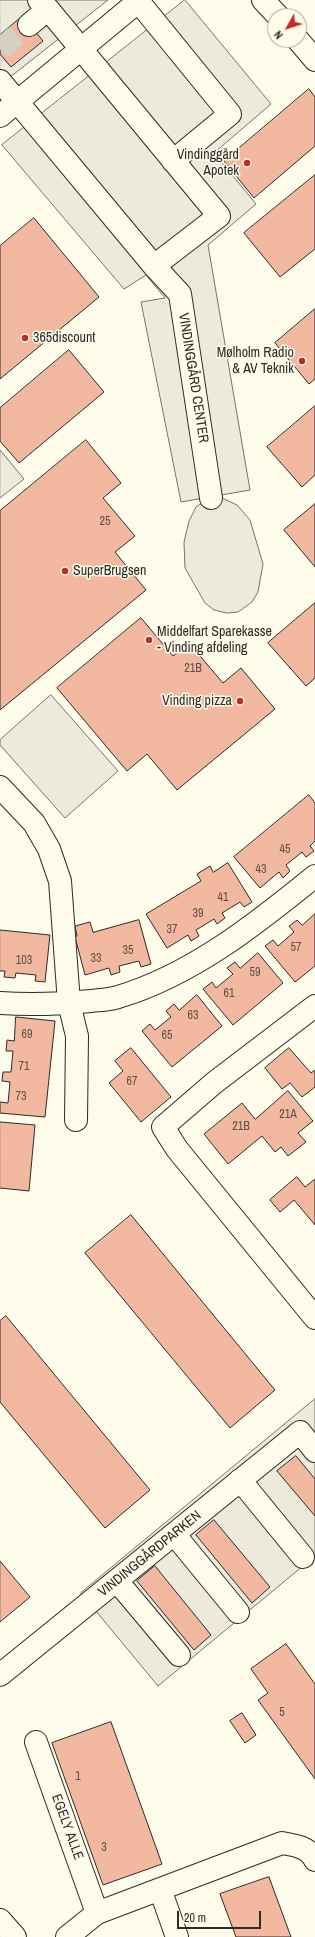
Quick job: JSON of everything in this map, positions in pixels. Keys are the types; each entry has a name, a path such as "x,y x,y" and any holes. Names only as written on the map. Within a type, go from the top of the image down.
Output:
{"street":[{"path":"0,116 82,50 139,0 230,114 173,161"},
{"path":"263,0 270,8"},
{"path":"29,24 44,4 219,216 154,266"},
{"path":"305,48 315,60"},
{"name":"VINDINGGÅRD CENTER","path":"0,82 154,266 180,294 211,498"},
{"path":"1,791 34,823 49,849 60,881 69,1003 77,1036 76,1120"},
{"path":"0,1003 69,1003 117,998 168,977 218,949 272,911 315,876"},
{"path":"315,1007 214,1082 164,1127 177,1149 315,1318"},
{"name":"VINDINGGÅRDPARKEN","path":"0,1675 300,1432 315,1451"},
{"path":"240,1480 303,1557"},
{"path":"174,1534 238,1612"},
{"path":"116,1581 179,1655"},
{"name":"EGELY ALLE","path":"36,1742 97,1913"},
{"path":"67,1937 97,1913 282,1843 299,1846 313,1856 315,1860"},
{"path":"160,1889 177,1937"},
{"path":"0,1920 15,1937"}],"shaded area":[{"path":"0,0 108,0 0,85"},
{"path":"185,0 271,104 214,153 256,204 208,245 250,490 181,502 141,302 165,298 146,275 124,289 2,145"},
{"path":"0,450 24,479 0,498"},
{"path":"211,498 222,498 237,505 250,520 263,564 258,592 252,602 238,612 227,613 214,610 205,603 185,568 184,542 189,521 196,507"},
{"path":"51,695 118,771 65,818 0,745 0,740"},
{"path":"315,1399 315,1556 158,1686 81,1593"}],"building":[{"path":"23,16 43,41 11,67 0,54 0,35"},
{"path":"309,89 315,97 315,146 254,198 224,161"},
{"path":"315,175 315,249 280,277 244,233"},
{"name":"365discount","path":"34,218 99,297 0,379 0,246"},
{"name":"Mølholm Radio & AV Teknik","path":"315,309 315,379 309,384 275,343"},
{"path":"69,350 104,392 19,463 0,441 0,408"},
{"path":"315,406 315,475 302,487 267,447"},
{"name":"SuperBrugsen","path":"86,440 121,483 103,498 135,536 115,552 146,590 0,710 0,511"},
{"path":"315,504 315,567 284,530"},
{"path":"315,603 315,678 306,686 268,643"},
{"path":"141,618 173,656 189,643 223,683 241,668 275,709 177,790 147,754 127,771 57,688"},
{"path":"309,795 315,803 315,841 310,846 314,851 306,857 302,852 286,865 290,871 283,878 279,872 260,888 234,857"},
{"path":"228,863 252,902 244,907 240,902 222,913 225,918 217,924 214,919 196,930 199,936 191,941 188,935 167,948 146,914 201,881 197,874 210,866 213,872"},
{"path":"315,914 315,966 295,982 265,946 273,940 278,946 294,932 289,926 297,920 302,925"},
{"path":"139,920 151,964 141,967 139,961 119,966 120,972 111,975 109,968 85,975 75,937 77,936 75,926 90,922 93,932"},
{"path":"0,930 50,935 45,982 35,981 36,975 16,973 15,978 4,977 5,971 0,971"},
{"path":"258,953 283,983 233,1025 203,989 212,982 216,988 233,974 227,968 235,962 240,968"},
{"path":"197,995 222,1026 172,1067 142,1031 150,1024 155,1030 171,1017 166,1011 174,1004 179,1010"},
{"path":"16,1017 55,1021 45,1117 0,1113 0,1102 8,1103 10,1082 2,1081 3,1072 11,1072 13,1051 6,1051 7,1040 14,1041"},
{"path":"131,1048 171,1097 141,1122 109,1083 123,1071 115,1061"},
{"path":"289,1048 311,1073 315,1070 315,1087 302,1097 290,1083 282,1089 265,1068"},
{"path":"288,1091 313,1121 298,1133 306,1142 288,1156 281,1147 275,1152 262,1136 228,1164 204,1134 242,1103 255,1119"},
{"path":"0,1122 35,1125 29,1191 0,1188"},
{"path":"297,1177 305,1187 315,1179 315,1225 294,1200 280,1212 270,1200"},
{"path":"131,1215 275,1390 230,1428 85,1253"},
{"path":"6,1316 150,1490 105,1528 0,1402 0,1321"},
{"path":"296,1456 315,1479 315,1516 277,1471"},
{"path":"214,1520 270,1587 252,1603 196,1535"},
{"path":"0,1561 30,1597 0,1622"},
{"path":"155,1566 211,1635 194,1650 137,1581"},
{"path":"286,1644 315,1684 315,1779 258,1700 268,1693 251,1669"},
{"path":"242,1713 256,1735 245,1743 230,1721"},
{"path":"111,1722 162,1864 103,1885 52,1743"},
{"path":"269,1877 291,1937 236,1937 220,1894"}],"tunnel":[{"path":"0,49 29,25"}],"place":[{"name":"Vindinggård Apotek","path":"247,163"},
{"name":"365discount","path":"25,338"},
{"name":"Mølholm Radio & AV Teknik","path":"302,361"},
{"name":"SuperBrugsen","path":"65,571"},
{"name":"Middelfart Sparekasse - Vinding afdeling","path":"149,640"},
{"name":"Vinding pizza","path":"240,701"}]}
